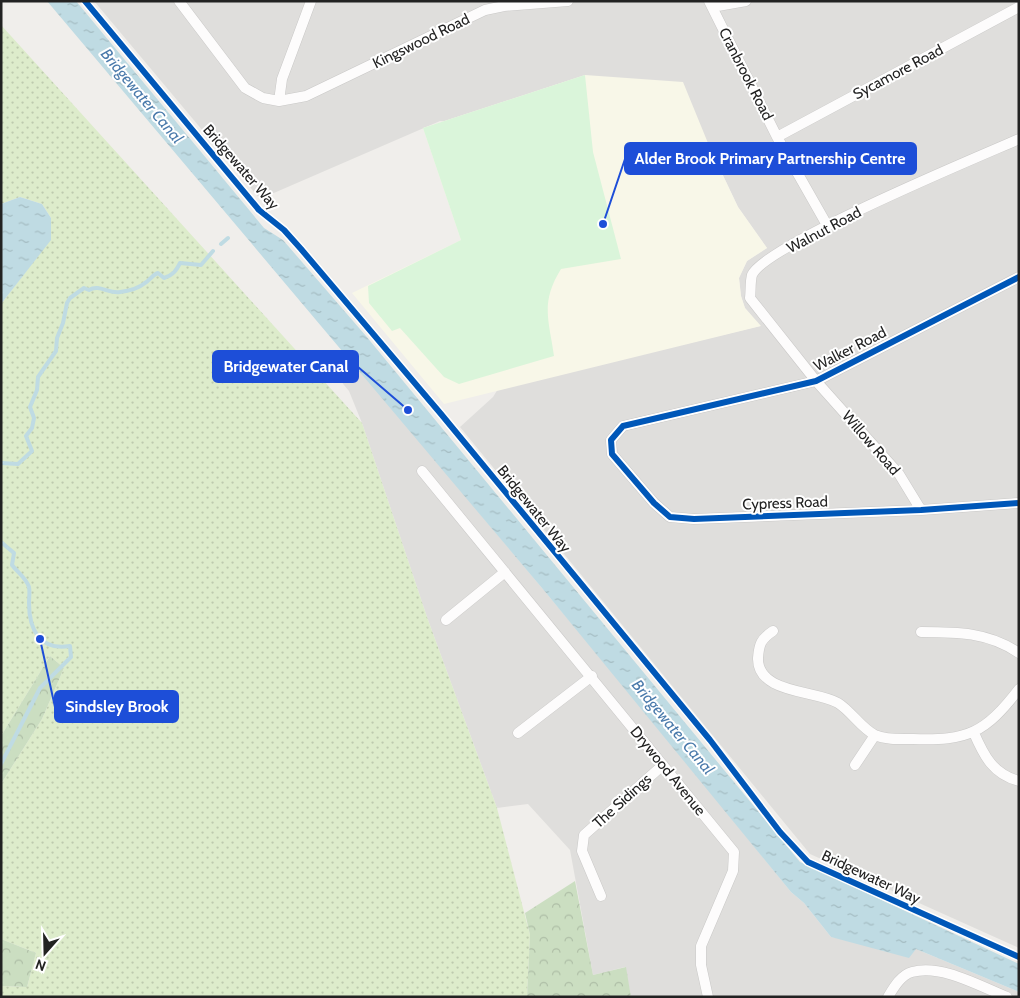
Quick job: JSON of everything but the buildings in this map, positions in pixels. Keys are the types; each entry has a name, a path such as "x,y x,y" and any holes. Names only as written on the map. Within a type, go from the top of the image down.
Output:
{"street":[{"path":"180,1 245,88 263,98 279,101 282,79 311,1"},
{"name":"Kingswood Road","path":"279,101 306,96 485,10 504,6 568,1"},
{"path":"710,4 746,1"},
{"name":"Cranbrook Road","path":"710,4 777,137 826,225"},
{"name":"Sycamore Road","path":"777,137 1019,7"},
{"name":"Walnut Road","path":"816,381 750,298 752,275 763,263 826,225 1019,139"},
{"name":"Walker Road","path":"623,426 816,381 1019,277"},
{"name":"Willow Road","path":"816,381 899,474 921,510"},
{"name":"Cypress Road","path":"623,426 611,440 612,454 654,503 670,517 694,519 921,510 1019,503"},
{"name":"Drywood Avenue","path":"422,471 592,676 734,852 733,871 701,946 701,965 708,997"},
{"path":"446,620 504,572"},
{"path":"773,631 764,637 758,646 758,664 763,676 787,689 816,694 838,703 875,735 889,738 934,740 974,733 996,716 1019,689"},
{"path":"921,632 964,632 986,636 1006,644 1019,653"},
{"path":"518,733 592,676"},
{"path":"974,733 983,753 995,771 1019,781"},
{"path":"855,765 875,735"},
{"name":"The Sidings","path":"601,896 582,851 584,835 662,765"},
{"path":"888,997 898,982 911,972 930,970 953,976 1006,997"}],"shaded area":[{"path":"94,1 1019,1 1019,948 810,854 460,427 493,397 498,389 760,326 745,308 741,296 739,278 747,261 767,248 738,207 710,148 440,121 260,199"},
{"path":"585,75 683,82 710,148 738,207 767,248 747,261 739,278 741,296 745,308 761,326 444,404 352,293 461,240 423,128"},
{"path":"345,352 649,716 791,892 804,903 831,937 916,949 1019,992 1019,997 631,997 625,967 593,975 570,850 528,804 497,808 428,620 362,423 349,391 329,367"}],"green space":[{"path":"1,25 362,423 428,620 497,808 530,935 527,997 1,997 1,986 27,987 36,953 1,939 1,784 42,719 64,668 50,656 1,736 1,304 50,240 51,218 42,204 20,197 1,204"},
{"path":"585,75 593,152 621,259 561,269 554,281 548,302 548,322 554,356 459,384 444,377 400,328 392,331 369,303 368,286 461,240 423,128"},
{"path":"50,656 64,668 42,719 1,784 1,736"},
{"path":"575,881 593,975 626,967 631,997 527,997 530,935 525,913"},
{"path":"1,939 36,953 27,987 1,986"}],"water":[{"path":"47,1 76,1 264,228 283,240 366,336 800,862 1019,964 1019,992 916,949 909,958 831,937 804,903 791,892 547,594"},
{"path":"20,197 42,204 51,218 51,240 1,304 1,204"}],"waterway":[{"path":"221,244 228,238"},
{"path":"1,463 18,464 32,451 26,436 32,428 34,418 30,407 37,390 38,377 56,351 57,338 70,298 84,288 89,290 97,288 112,292 123,292 133,289 143,285 158,273 164,278 170,276 180,263 201,265 213,251"},
{"path":"1,542 14,553 12,565 28,584 31,622 34,630 44,642 60,647 70,646 71,657 40,688 1,764"}],"cycle path":[{"name":"Bridgewater Way","path":"85,1 259,210 284,230 301,249 441,414 710,740 780,832 808,862 1019,957"},
{"path":"1019,277 816,381 623,426 611,440 612,454 654,503 670,517 694,519 921,510 1019,503"}],"place":[{"name":"Alder Brook Primary Partnership Centre","path":"603,224"},
{"name":"Bridgewater Canal","path":"408,410"},
{"name":"Sindsley Brook","path":"40,639"}]}
